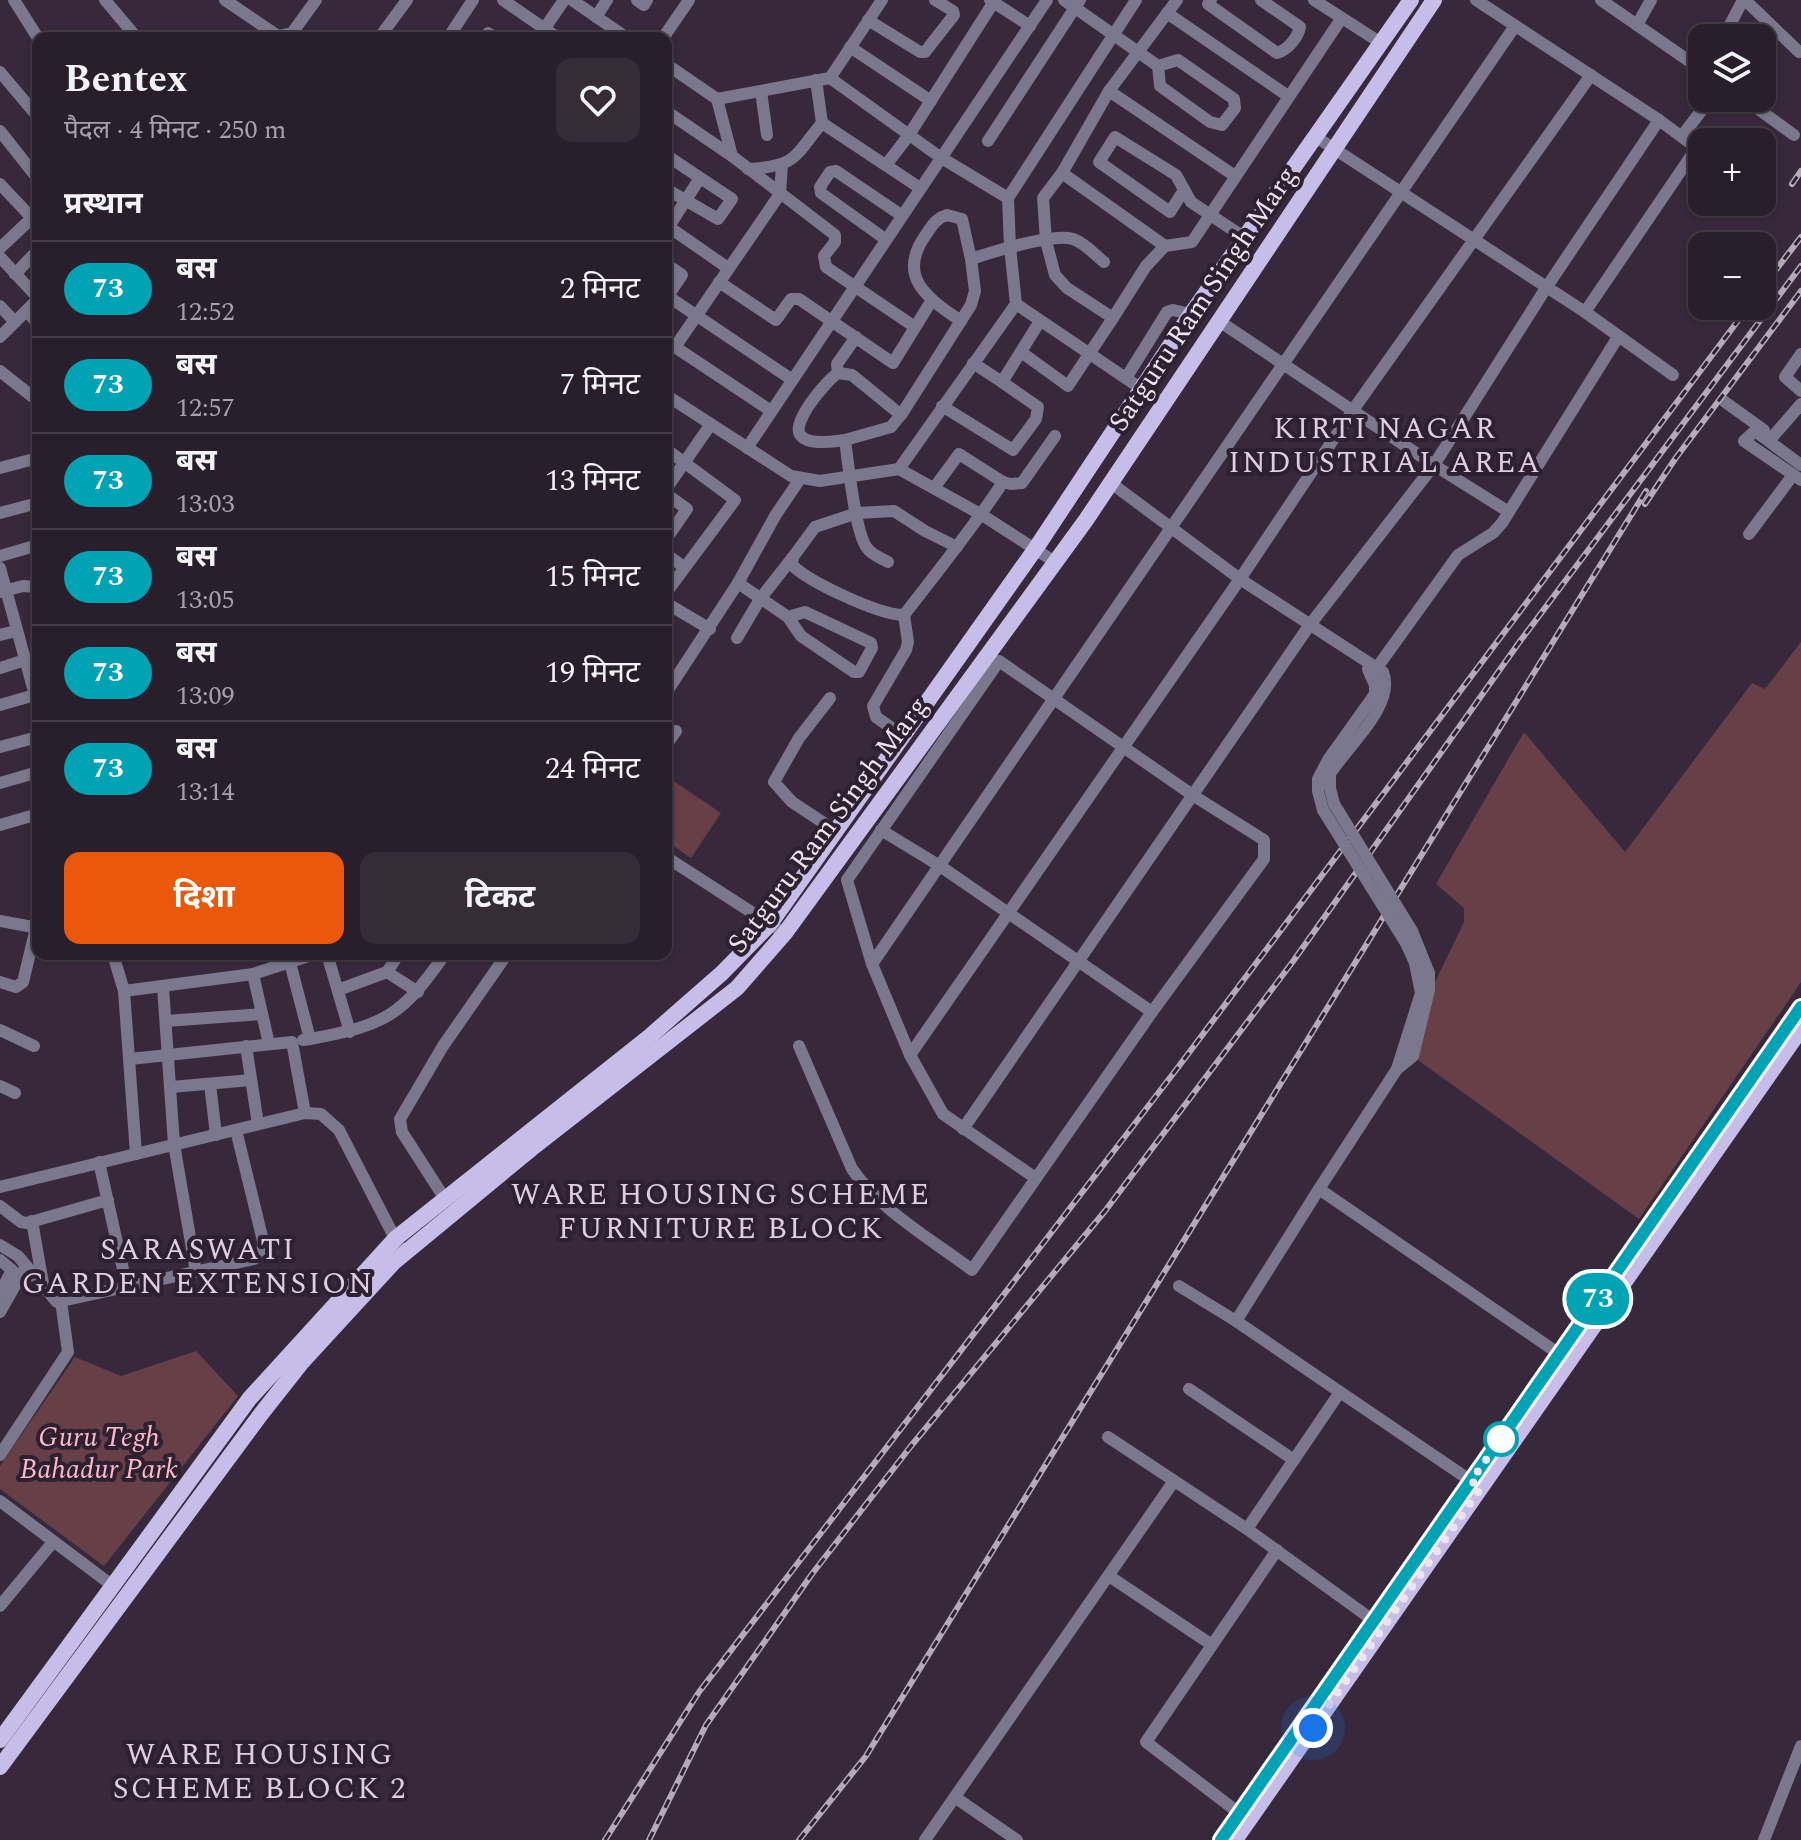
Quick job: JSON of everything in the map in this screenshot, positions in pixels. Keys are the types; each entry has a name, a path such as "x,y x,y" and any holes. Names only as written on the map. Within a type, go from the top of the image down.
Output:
{"main road":[{"name":"Satguru Ram Singh Marg","path":"0,1767 261,1414 302,1362 403,1254 737,988 785,933 994,657 1434,0"},
{"name":"Satguru Ram Singh Marg","path":"0,1740 250,1398 396,1238 649,1037 722,973 770,924 1036,548 1191,314 1381,43 1404,2"},
{"path":"1564,1358 1801,1007"},
{"path":"1221,1840 1237,1826 1564,1358 1801,1029"},
{"path":"1237,1826 1374,1621 1476,1484"}],"street":[{"path":"14,0 34,32"},
{"path":"105,0 132,32"},
{"path":"225,0 272,32"},
{"path":"293,32 316,0"},
{"path":"383,32 407,0"},
{"path":"452,32 473,0"},
{"path":"503,0 540,32"},
{"path":"542,32 564,0"},
{"path":"572,0 618,32"},
{"path":"596,17 607,0"},
{"path":"637,0 644,5 647,0"},
{"path":"667,32 689,0"},
{"path":"868,20 922,52 954,15 953,11 935,0"},
{"path":"747,448 1047,0"},
{"path":"899,469 1016,304 1008,198 1136,0"},
{"path":"1113,318 1060,282 1052,267 1046,241 1043,198 1062,173 1109,91 1177,0"},
{"path":"1211,0 1208,4 1277,53 1284,51 1299,33 1300,27 1265,1"},
{"path":"1314,0 1381,43"},
{"path":"1476,0 1688,141"},
{"path":"1637,25 1651,0"},
{"path":"1731,24 1744,0 1799,52"},
{"path":"886,165 909,135 993,1 1030,26"},
{"path":"830,78 868,20 876,2"},
{"path":"1607,2 1688,60"},
{"path":"988,141 1073,3 1158,66 1160,86 1210,122 1222,125 1235,108 1234,99 1178,60 1158,66"},
{"path":"1167,13 1288,96"},
{"path":"1021,352 1068,386 1146,266 1165,246 1192,242 1341,19"},
{"path":"872,964 1515,26"},
{"path":"850,47 931,101"},
{"path":"672,68 717,99 732,156"},
{"path":"0,72 32,110"},
{"path":"910,1055 1125,747 1353,410 1591,75"},
{"path":"717,99 830,78 940,157 1008,198"},
{"path":"748,169 792,161 822,123 816,80"},
{"path":"761,91 767,135"},
{"path":"1109,91 1235,176"},
{"path":"1682,136 1700,112"},
{"path":"1762,112 1794,135"},
{"path":"672,115 732,156 835,235 835,242 824,256 824,264 915,327"},
{"path":"963,1129 1309,626 1434,465 1546,288 1659,120"},
{"path":"822,123 920,188"},
{"path":"0,131 32,171"},
{"path":"1184,190 1170,212 1099,162 1115,137 1176,175 1191,202 1245,238"},
{"path":"1316,137 1585,312 1673,375"},
{"path":"672,159 732,199 718,219 672,192"},
{"path":"1585,312 1688,161"},
{"path":"672,342 697,315 780,194 782,164"},
{"path":"885,239 821,193 820,187 830,172 836,171 901,215"},
{"path":"1062,173 1165,246"},
{"path":"672,221 700,178"},
{"path":"0,184 32,218 0,248"},
{"path":"901,415 852,375 838,373 813,401 800,421 798,431 800,436 810,441 845,440 891,427 901,415 961,321 971,305 975,291 962,219 954,215 941,217 920,243 914,260 914,273 918,285 932,300 961,321"},
{"path":"672,231 728,268"},
{"path":"971,259 1010,247 1067,237 1077,240 1104,262"},
{"path":"15,274 32,256"},
{"path":"0,257 32,292"},
{"path":"672,268 682,275 672,289"},
{"path":"719,282 776,320 795,298 832,319 893,363 932,300"},
{"path":"672,299 791,379"},
{"path":"1016,304 1164,404"},
{"path":"0,306 15,322"},
{"path":"0,337 32,306"},
{"path":"1126,378 1167,312 1173,310 1191,314"},
{"path":"27,311 32,317"},
{"path":"1002,382 1040,321"},
{"path":"1219,321 1509,512"},
{"path":"838,373 837,364 856,337"},
{"path":"1371,669 1458,555 1493,533 1509,512 1618,337"},
{"path":"672,345 771,411"},
{"path":"1801,354 1785,377 1801,391"},
{"path":"942,406 1013,450 1036,419 1038,407 973,363"},
{"path":"0,371 32,396"},
{"path":"672,399 800,479 820,481 899,469 982,515 1055,562"},
{"path":"1725,402 1771,439 1798,473"},
{"path":"1771,439 1801,404"},
{"path":"672,482 711,424"},
{"path":"1771,439 1753,431 1744,441 1798,473"},
{"path":"934,488 959,454 1003,482 1022,483 1055,436"},
{"path":"845,440 849,476 865,546 888,562"},
{"path":"672,453 735,500 672,584"},
{"path":"0,468 32,460"},
{"path":"1749,534 1798,473"},
{"path":"672,684 710,629 775,516 800,479"},
{"path":"903,736 876,717 873,706 906,650 908,642 904,615 982,515 1003,482"},
{"path":"1111,483 1240,579 1371,669 1375,694 1328,760 1318,779 1318,791 1409,937 1421,993 1397,1069 1236,1321"},
{"path":"672,497 687,509 672,530"},
{"path":"0,513 32,505"},
{"path":"737,638 760,599 818,524 857,513 894,511 957,547"},
{"path":"0,556 32,547"},
{"path":"793,557 794,568 842,594 881,612 904,615"},
{"path":"672,558 684,567"},
{"path":"0,568 3,591 32,685"},
{"path":"738,583 788,617 801,636 854,672 859,672 872,648 871,643 805,612 788,617"},
{"path":"3,591 32,587"},
{"path":"672,607 710,629"},
{"path":"0,635 16,631"},
{"path":"799,1046 852,1169 862,1184 877,1199 972,1270 1034,1177 1264,859 1264,840 1194,796 994,657 847,880 872,964 910,1055 943,1114 1034,1177"},
{"path":"0,668 25,660"},
{"path":"830,698 799,738 774,782 792,802 836,831"},
{"path":"0,705 32,701"},
{"path":"672,737 676,731"},
{"path":"0,747 32,739"},
{"path":"0,783 32,774"},
{"path":"0,825 32,816"},
{"path":"881,830 940,866 1152,1012"},
{"path":"672,861 785,933"},
{"path":"0,921 32,927"},
{"path":"0,982 16,987 23,982 32,947"},
{"path":"115,960 124,991 136,1154"},
{"path":"124,991 253,974 284,960"},
{"path":"290,960 310,1039"},
{"path":"329,960 350,1032"},
{"path":"338,990 387,972 395,960"},
{"path":"130,1059 292,1042 350,1032 388,1016 418,992 441,960"},
{"path":"445,1199 402,1132 400,1119 443,1046 503,960"},
{"path":"387,972 418,992"},
{"path":"253,974 269,1044"},
{"path":"163,987 174,1144 196,1272"},
{"path":"166,1021 262,1014"},
{"path":"0,1030 34,1046"},
{"path":"292,1042 305,1113"},
{"path":"246,1046 258,1124"},
{"path":"171,1087 251,1080"},
{"path":"210,1084 216,1135"},
{"path":"0,1086 15,1093"},
{"path":"0,1187 313,1113 327,1118 339,1130 403,1254"},
{"path":"0,1260 19,1269 54,1300 61,1301 254,1259 263,1250 236,1130"},
{"path":"99,1162 127,1287"},
{"path":"1319,1189 1564,1358"},
{"path":"0,1206 21,1222 108,1200"},
{"path":"32,1221 44,1289"},
{"path":"0,1245 18,1256 19,1269 0,1312"},
{"path":"0,1293 19,1269"},
{"path":"1179,1286 1236,1321 1476,1484"},
{"path":"0,1455 68,1352 61,1301"},
{"path":"1189,1389 1294,1460"},
{"path":"1247,1529 1340,1392"},
{"path":"1108,1437 1247,1529 1374,1621"},
{"path":"925,1840 1174,1481"},
{"path":"0,1501 113,1586"},
{"path":"0,1606 53,1542"},
{"path":"1237,1826 1146,1742 1277,1550"},
{"path":"1109,1576 1212,1645"},
{"path":"1764,1840 1801,1746"},
{"path":"956,1798 1017,1840"}],"green space":[{"path":"1801,642 1801,982 1639,1219 1415,1058 1436,980 1464,922 1464,908 1436,884 1524,732 1625,852 1752,683 1765,689"},
{"path":"672,780 721,813 691,858 672,845"},
{"name":"Guru Tegh Bahadur Park","path":"196,1351 238,1396 104,1566 0,1489 0,1466 75,1357 121,1376"}],"railway":[{"path":"1792,184 1801,171"},
{"path":"1776,270 1801,237"},
{"path":"649,1840 706,1725 812,1574 911,1446 1105,1211 1294,960 1518,644 1801,266"},
{"path":"1645,504 1801,291"},
{"path":"605,1840 699,1692 1179,1066 1738,320"},
{"path":"799,1840 866,1756 1646,491"}],"bus line":[{"name":"73","path":"1221,1840 1801,1007"}],"district":[{"name":"KIRTI NAGAR INDUSTRIAL AREA","path":"1385,446"},
{"name":"WARE HOUSING SCHEME FURNITURE BLOCK","path":"721,1212"},
{"name":"SARASWATI GARDEN EXTENSION","path":"198,1267"},
{"name":"WARE HOUSING SCHEME BLOCK 2","path":"260,1772"}],"route":[{"path":"1313,1728 1481,1488 1471,1481 1501,1439"}]}
